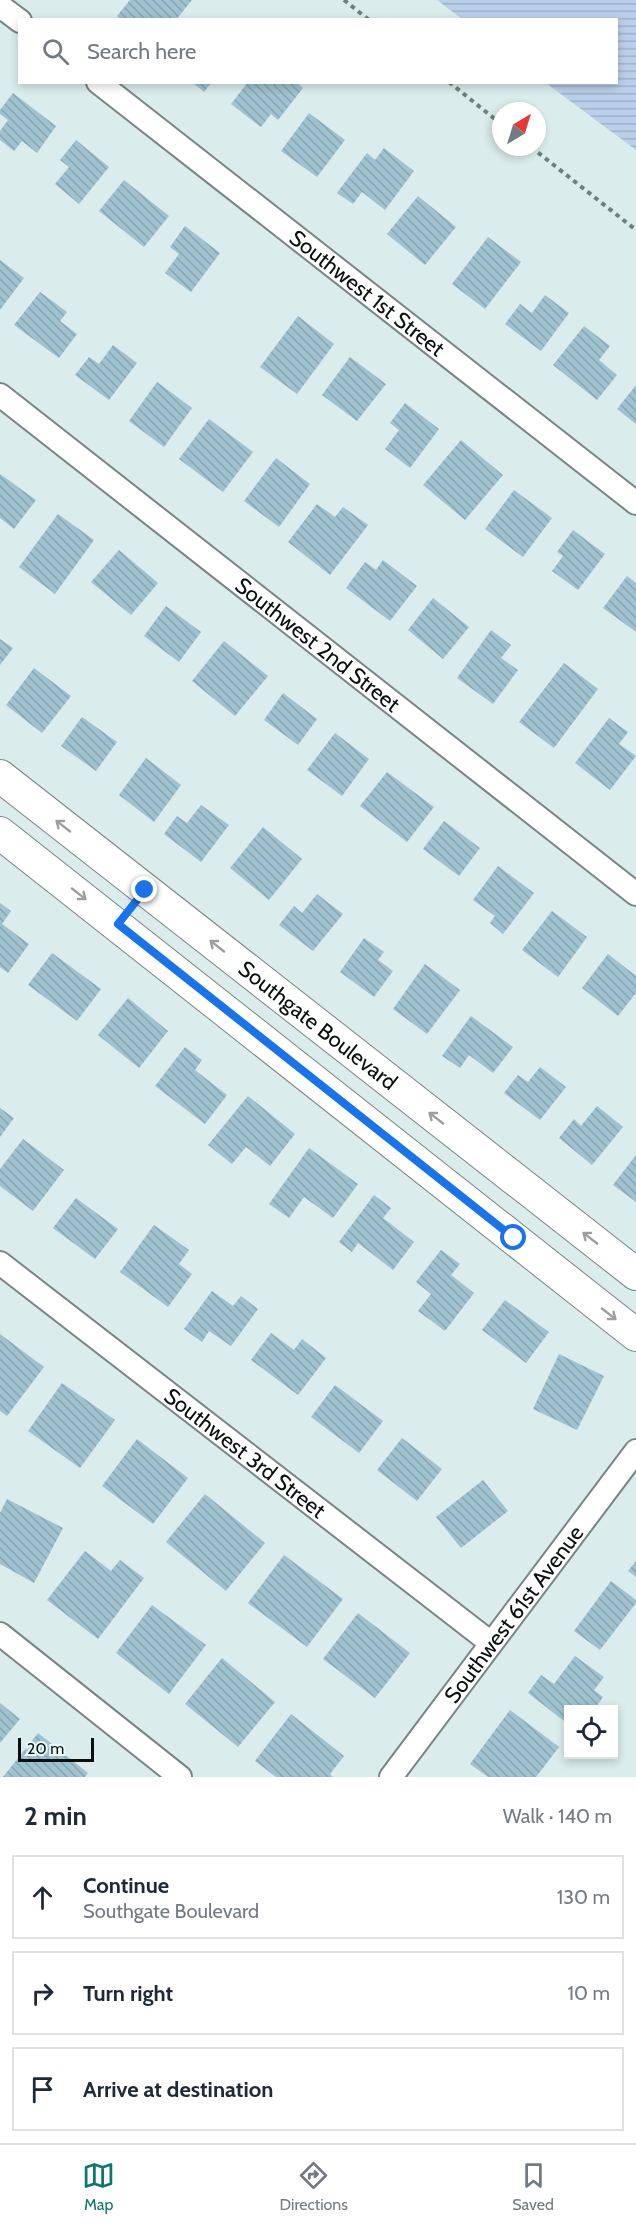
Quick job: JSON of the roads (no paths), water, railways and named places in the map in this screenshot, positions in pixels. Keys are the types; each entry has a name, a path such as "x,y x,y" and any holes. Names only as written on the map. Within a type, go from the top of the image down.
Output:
{"main road":[{"name":"Southgate Boulevard","path":"0,776 636,1274"},
{"name":"Southgate Boulevard","path":"0,833 636,1335"},
{"path":"118,924 145,890"}],"street":[{"path":"0,6 18,20"},
{"name":"Southwest 1st Street","path":"101,84 636,503"},
{"name":"Southwest 2nd Street","path":"0,395 636,894"},
{"name":"Southwest 3rd Street","path":"0,1263 491,1643"},
{"name":"Southwest 61st Avenue","path":"391,1777 636,1451"},
{"path":"0,1634 180,1777"}],"water":[{"path":"437,0 636,0 636,150 547,84 618,84 618,18 461,18"}]}
